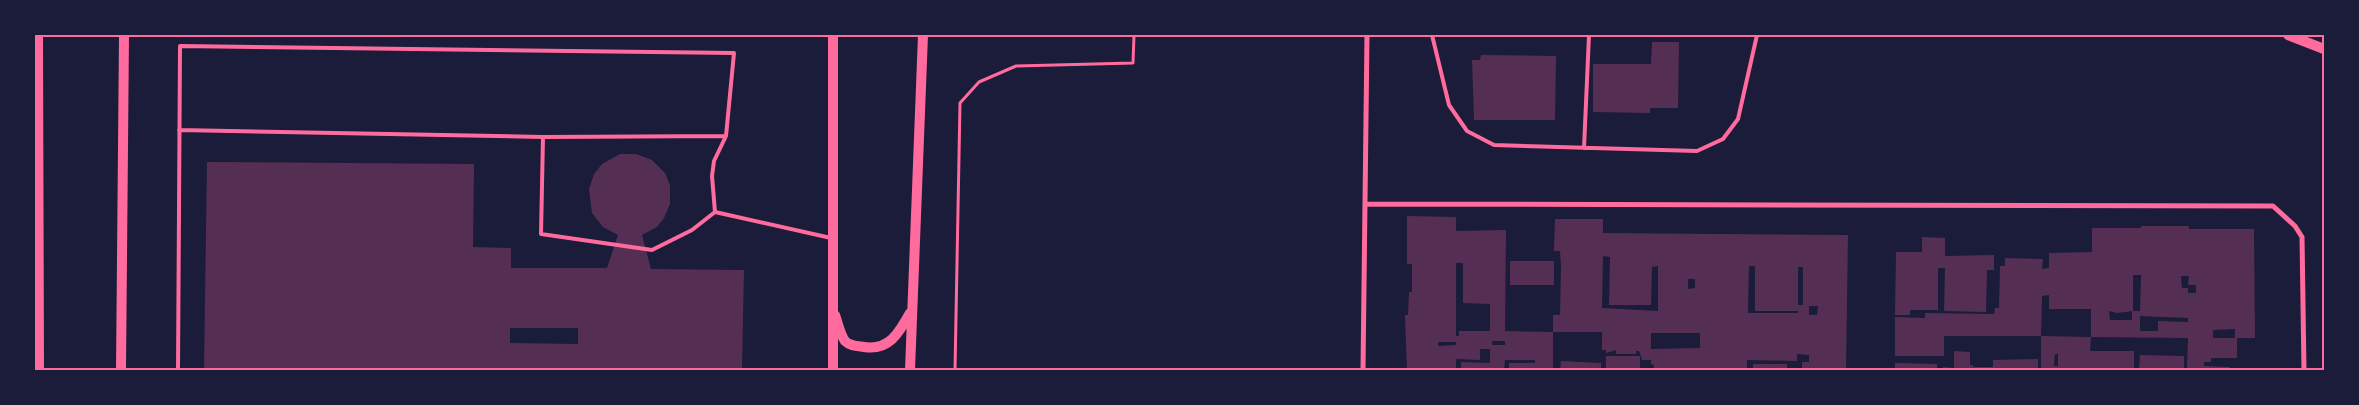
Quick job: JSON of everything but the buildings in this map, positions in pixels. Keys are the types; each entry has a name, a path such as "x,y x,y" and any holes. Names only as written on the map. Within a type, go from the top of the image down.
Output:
{"main road":[{"path":"38,35 39,370"},
{"path":"121,370 124,35"},
{"path":"832,370 833,35"},
{"path":"910,370 922,35"},
{"path":"2288,35 2324,49"},
{"path":"832,307 846,341 851,345 868,348 881,347 896,337 912,310"}],"street":[{"path":"1363,370 1367,35"},
{"path":"1365,204 2273,206 2295,226 2302,237 2304,370"}],"lane":[{"path":"1432,35 1449,106 1466,131 1494,145 1697,151 1723,140 1738,119 1757,35"},
{"path":"1584,148 1589,35"},
{"path":"178,370 180,46 734,53 726,136 714,161 712,176 715,212"},
{"path":"179,130 543,137 726,136"},
{"path":"543,137 541,234 652,250 692,230 715,212"},
{"path":"715,212 832,238"}],"path":[{"path":"955,370 960,103 980,82 1016,66 1133,63 1134,35"}]}
